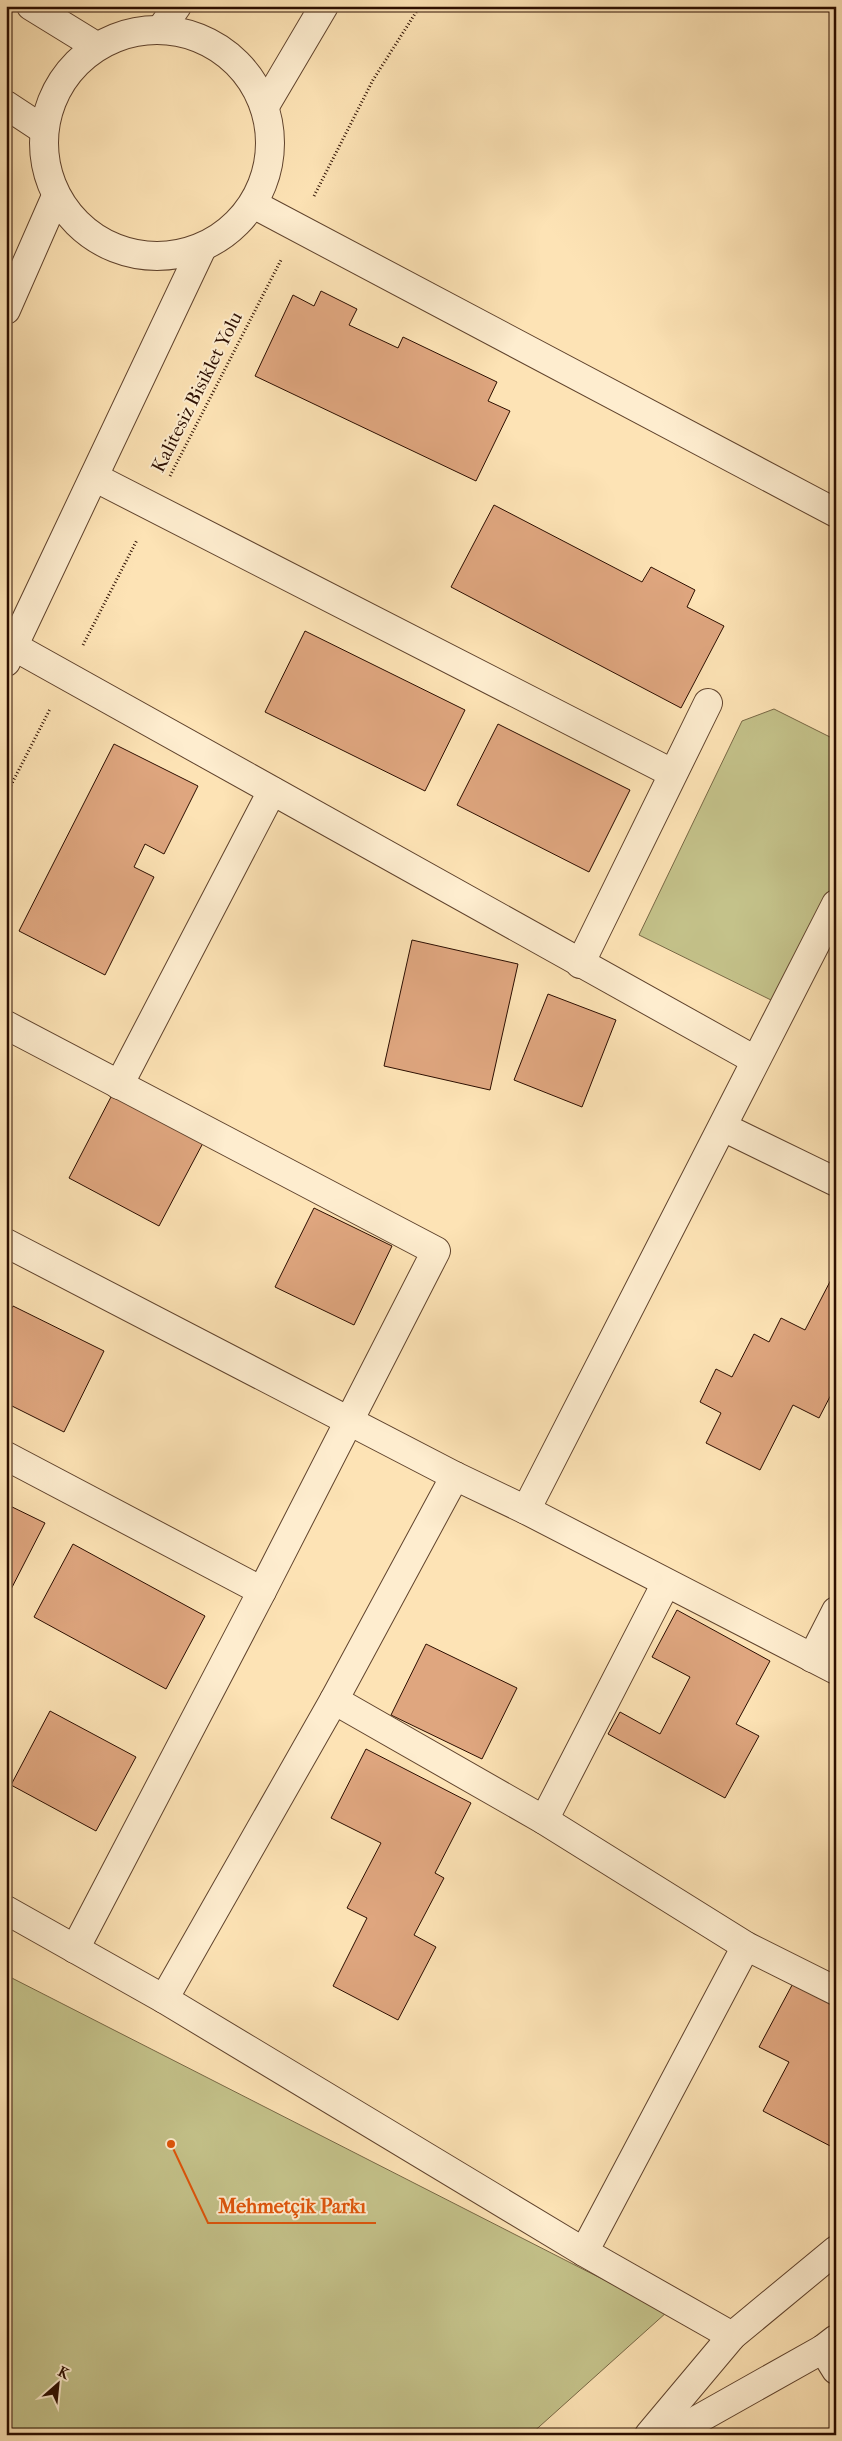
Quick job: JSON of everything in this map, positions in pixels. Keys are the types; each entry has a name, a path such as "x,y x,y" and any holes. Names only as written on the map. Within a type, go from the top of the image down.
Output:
{"street":[{"path":"31,6 96,46"},
{"path":"161,29 178,6"},
{"path":"265,106 324,6"},
{"path":"161,29 195,36 225,52 249,76 265,106 271,139 269,165 268,173 254,204 232,230 202,248 170,257 136,256 103,244 76,224 56,196 45,164 44,130 52,97 70,68 96,46 127,33 161,29"},
{"path":"6,105 44,130"},
{"path":"6,310 56,196"},
{"path":"254,204 836,513"},
{"path":"202,248 10,654 67,676 754,1060"},
{"path":"94,477 153,509 672,773"},
{"path":"580,964 708,703"},
{"path":"120,1085 272,792"},
{"path":"526,1510 724,1127 754,1060 836,904"},
{"path":"6,1025 436,1251 262,1591 75,1948"},
{"path":"724,1127 836,1182"},
{"path":"6,1243 455,1476 526,1510 836,1670"},
{"path":"6,1456 262,1591"},
{"path":"164,1999 334,1700 455,1476"},
{"path":"544,1820 666,1583"},
{"path":"812,1658 836,1611"},
{"path":"334,1700 544,1820 746,1946 836,1991"},
{"path":"6,1910 164,1999 584,2252 732,2336"},
{"path":"584,2252 746,1946"},
{"path":"650,2435 732,2336 836,2250"},
{"path":"670,2435 832,2353"}],"path":[{"name":"Kalitesiz Bisiklet Yolu","path":"6,795 373,80 420,6"}],"shaded area":[{"path":"774,709 836,740 836,883 773,1001 639,935 742,721"},
{"path":"6,1975 667,2312 530,2435 6,2435"}],"building":[{"path":"321,291 357,309 349,325 398,348 403,337 497,382 488,401 510,411 476,481 255,376 293,295 314,306"},
{"path":"494,505 642,582 651,567 695,590 687,607 724,626 681,708 451,587"},
{"path":"305,631 465,710 425,791 265,712"},
{"path":"498,724 630,790 589,872 457,805"},
{"path":"114,744 198,786 164,854 145,844 134,867 154,877 105,975 19,931"},
{"path":"412,940 518,964 490,1090 384,1066"},
{"path":"548,994 616,1020 582,1107 514,1080"},
{"path":"112,1095 203,1143 159,1226 69,1178"},
{"path":"314,1208 392,1246 354,1325 275,1287"},
{"path":"836,1270 836,1385 819,1418 793,1405 760,1470 706,1443 721,1413 700,1402 716,1369 732,1377 754,1334 769,1342 781,1318 805,1330"},
{"path":"13,1306 104,1351 64,1432 6,1403 6,1319"},
{"path":"6,1504 45,1523 6,1599"},
{"path":"73,1544 205,1616 166,1689 34,1617"},
{"path":"677,1610 770,1661 736,1724 759,1736 725,1798 608,1734 620,1712 660,1734 690,1677 652,1657"},
{"path":"426,1644 517,1688 482,1759 391,1715"},
{"path":"50,1711 136,1757 96,1831 11,1785"},
{"path":"366,1749 471,1803 435,1873 444,1878 414,1935 436,1947 398,2020 333,1986 367,1918 347,1908 381,1843 331,1818"},
{"path":"798,1974 836,1994 836,2066 832,2074 836,2076 836,2149 763,2111 789,2062 759,2047"}],"place":[{"name":"Mehmetçik Parkı","path":"171,2144"}]}
